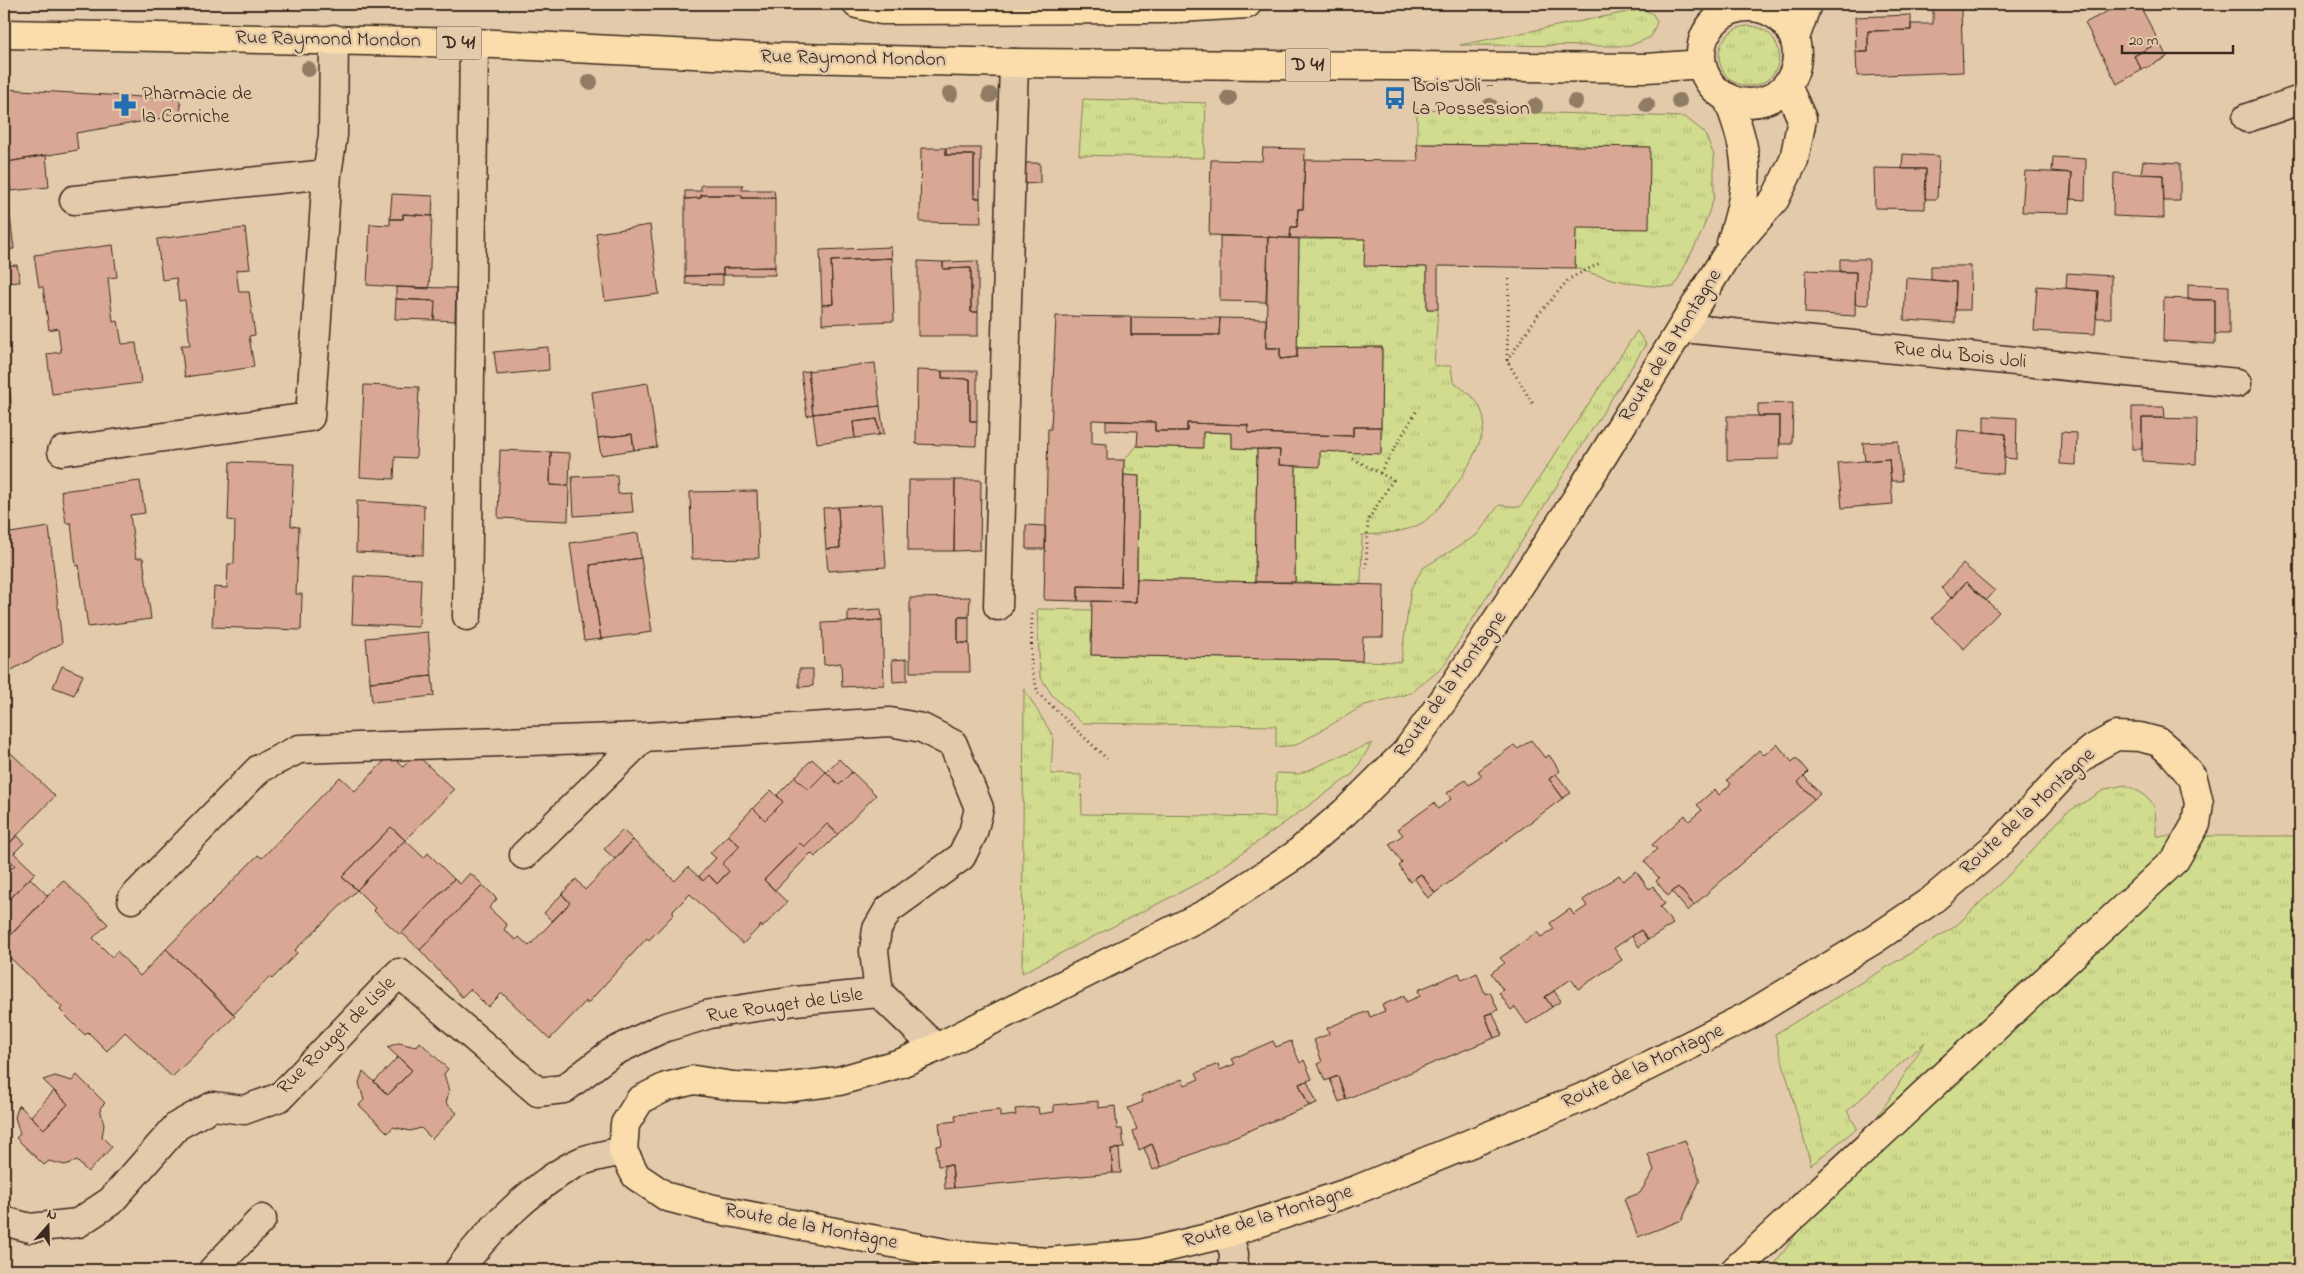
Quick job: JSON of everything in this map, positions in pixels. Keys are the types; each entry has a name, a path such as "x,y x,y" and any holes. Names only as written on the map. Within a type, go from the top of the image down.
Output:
{"main road":[{"path":"857,4 881,10 1161,9 1247,4"},
{"path":"1795,38 1807,4"},
{"path":"1744,6 1760,6 1774,13 1787,24 1795,38 1798,55 1795,72 1787,86 1768,99 1747,103 1727,97 1711,83 1702,64 1704,40 1710,12 1728,11 1744,6"},
{"name":"Rue Raymond Mondon","path":"4,34 334,39 754,57 1014,63 1648,68 1702,64"},
{"name":"Route de la Montagne","path":"1735,1270 2175,860 2187,843 2196,824 2198,803 2193,778 2174,755 2159,742 2140,737 2116,736 2094,748 2052,786 2003,840 1932,900 1875,939 1748,1016 1596,1092 1356,1190 1228,1233 1140,1254 1047,1262 950,1254 709,1208 667,1197 636,1176 623,1151 625,1124 640,1100 666,1086 694,1080 733,1086 783,1088 839,1081 900,1063 936,1048 1207,913 1294,856 1345,812 1406,752 1448,693 1575,502 1726,256 1775,199 1794,160 1802,119 1787,86"},
{"name":"Route de la Montagne","path":"1726,256 1744,205 1747,165 1740,129 1727,97"}],"street":[{"path":"62,451 310,417 328,174 333,135 334,39"},
{"path":"467,616 474,44"},
{"path":"998,606 1014,63"},
{"path":"2247,118 2300,100"},
{"path":"74,200 328,174"},
{"name":"Rue du Bois Joli","path":"1683,328 2237,383"},
{"name":"Rue Rouget de Lisle","path":"4,1221 30,1228 78,1222 111,1201 177,1126 213,1106 244,1110 280,1097 399,973 538,1092 564,1089 611,1053 663,1028 710,1014 795,1001 880,993 874,951 877,930 888,910 961,857 973,833 978,808 953,744 922,728 890,722 644,736 299,749 258,769 132,899"},
{"path":"524,855 644,736"},
{"path":"880,993 936,1048"},
{"path":"459,1270 473,1250 553,1176 583,1161 623,1151"},
{"path":"213,1270 262,1219"},
{"path":"1228,1233 1234,1254 1233,1270"}],"path":[{"path":"1507,361 1538,315 1570,279 1602,262"},
{"path":"1509,279 1507,361 1533,404"},
{"path":"1380,473 1417,410"},
{"path":"1353,459 1393,480 1368,520 1366,568"},
{"path":"1032,612 1031,666 1038,693 1107,758"}],"green space":[{"path":"1643,9 1653,14 1657,22 1651,37 1629,46 1460,45"},
{"path":"1743,26 1755,26 1766,31 1774,39 1779,50 1777,68 1766,81 1755,86 1743,86 1732,81 1724,73 1719,62 1719,50 1724,39 1732,31"},
{"path":"1083,99 1206,103 1204,158 1079,155"},
{"path":"1417,109 1685,117 1704,132 1714,155 1714,197 1701,234 1674,287 1648,286 1624,282 1575,268 1576,228 1650,147 1417,144"},
{"path":"1299,239 1365,239 1365,266 1427,267 1427,309 1438,309 1434,366 1451,366 1453,382 1475,400 1483,415 1484,427 1473,457 1453,490 1431,515 1422,523 1408,529 1362,535 1361,584 1295,582 1296,466 1320,466 1320,451 1381,453 1382,347 1297,348"},
{"path":"1637,331 1646,344 1442,668 1411,693 1365,705 1296,745 1276,747 1276,726 1082,723 1052,695 1040,676 1037,609 1092,610 1091,655 1401,662 1411,588 1423,568 1477,535 1499,505 1520,507"},
{"path":"1203,432 1232,433 1232,448 1257,449 1255,582 1137,579 1139,476 1124,475 1124,460 1137,446 1202,448"},
{"path":"1024,689 1053,736 1051,774 1081,775 1082,814 1275,817 1276,773 1299,774 1372,743 1353,774 1204,880 1022,973"},
{"path":"2125,785 2149,799 2155,809 2156,836 2300,836 2300,1270 1771,1270 1888,1101 1925,1042 1847,1111 1857,1128 1811,1165 1775,1034 1956,926 2014,870 2066,813 2106,789"}],"building":[{"path":"2121,4 2139,4 2159,42 2134,56 2142,70 2117,84 2085,23"},
{"path":"1933,8 1961,9 1963,72 1857,76 1856,52 1868,52 1868,31 1911,30 1911,24 1933,24"},
{"path":"1911,15 1911,30 1868,31 1868,52 1856,52 1855,17"},
{"path":"2159,42 2167,57 2142,70 2134,56"},
{"path":"4,89 176,99 180,101 181,107 180,111 176,114 163,114 163,118 76,133 78,150 7,162 7,146 4,147"},
{"path":"1417,144 1650,147 1649,229 1576,228 1575,268 1438,266 1438,309 1427,309 1427,267 1364,266 1365,239 1290,238 1291,227 1297,227 1298,209 1303,209 1305,160 1418,161"},
{"path":"921,148 946,148 946,155 974,155 974,198 980,198 981,223 920,222"},
{"path":"946,148 981,148 980,198 974,198 974,155 946,155"},
{"path":"1263,148 1305,149 1303,209 1298,209 1297,227 1291,227 1290,238 1209,235 1211,160 1262,161"},
{"path":"1903,154 1939,156 1937,199 1925,199 1926,169 1902,169"},
{"path":"46,155 49,187 11,191 7,162"},
{"path":"2053,157 2086,159 2085,200 2070,199 2072,173 2052,171"},
{"path":"2143,161 2180,163 2180,201 2164,201 2163,175 2141,174"},
{"path":"1023,163 1040,163 1040,183 1023,184"},
{"path":"1874,168 1926,169 1925,209 1875,208"},
{"path":"2025,171 2072,173 2070,213 2022,212"},
{"path":"2114,173 2163,175 2164,218 2113,216"},
{"path":"701,185 743,185 742,190 774,190 775,198 742,198 742,195 701,195 701,198 685,199 685,191 701,191"},
{"path":"392,194 433,196 432,216 403,214 403,219 390,219"},
{"path":"701,195 742,195 742,198 775,198 775,267 723,268 723,275 685,276 685,199 701,198"},
{"path":"4,200 8,200 14,249 4,250"},
{"path":"403,214 432,216 429,289 367,285 370,224 390,225 390,219 403,219"},
{"path":"650,225 659,294 605,301 596,233"},
{"path":"245,228 250,269 236,270 239,292 249,292 255,335 249,336 254,367 185,377 181,345 190,345 185,300 179,301 176,278 162,280 157,239"},
{"path":"1220,236 1268,237 1266,302 1220,301"},
{"path":"1268,237 1299,239 1297,357 1280,359 1280,348 1266,348"},
{"path":"113,245 117,277 108,278 113,322 118,321 122,344 136,343 141,383 52,394 47,354 61,352 58,328 49,330 43,287 39,287 34,255"},
{"path":"891,247 892,258 831,261 833,304 822,305 820,250"},
{"path":"892,258 894,321 822,324 822,305 833,304 831,261"},
{"path":"1840,259 1869,259 1868,305 1855,304 1856,272 1840,272"},
{"path":"918,261 943,262 943,269 971,268 971,312 978,312 978,336 918,336"},
{"path":"978,261 978,312 971,312 971,268 943,269 943,262"},
{"path":"17,265 20,282 4,283 4,266"},
{"path":"1931,266 1971,266 1970,310 1955,310 1956,282 1931,280"},
{"path":"775,267 775,275 723,275 723,268"},
{"path":"1806,270 1856,272 1855,316 1805,313"},
{"path":"2067,273 2111,276 2111,318 2096,318 2098,291 2066,288"},
{"path":"723,275 723,285 686,284 685,276"},
{"path":"1906,278 1956,282 1955,323 1904,320"},
{"path":"2188,284 2229,286 2229,334 2215,334 2215,300 2188,300"},
{"path":"2037,286 2098,291 2095,334 2034,331"},
{"path":"396,287 456,288 455,321 434,320 435,301 396,299"},
{"path":"2164,298 2215,300 2215,344 2163,341"},
{"path":"396,299 435,301 434,320 395,319"},
{"path":"1056,316 1131,317 1131,335 1219,335 1220,318 1266,319 1266,348 1280,348 1280,359 1297,357 1297,348 1382,347 1381,427 1353,427 1353,436 1248,433 1248,425 1187,423 1187,431 1155,431 1155,422 1092,420 1092,443 1107,444 1107,460 1124,460 1121,587 1078,586 1078,601 1044,600 1048,429 1051,429"},
{"path":"1131,317 1220,318 1219,335 1131,335"},
{"path":"548,347 549,370 497,375 494,352"},
{"path":"875,363 880,406 813,414 808,371"},
{"path":"917,370 942,371 942,378 970,379 970,421 977,421 976,446 916,444"},
{"path":"808,371 813,414 807,416 801,372"},
{"path":"942,371 977,371 977,421 970,421 970,379 942,378"},
{"path":"9,383 11,403 4,404 4,384"},
{"path":"648,383 657,447 634,450 632,434 598,438 592,392"},
{"path":"364,385 419,387 416,458 395,457 394,479 360,477"},
{"path":"1793,403 1792,444 1780,444 1780,416 1758,416 1758,404"},
{"path":"880,406 884,434 879,435 877,419 853,422 855,438 817,443 813,414"},
{"path":"2132,407 2164,407 2165,418 2142,418 2142,449 2132,449"},
{"path":"1727,416 1780,416 1779,459 1727,460"},
{"path":"1984,416 2017,418 2016,459 2004,458 2006,434 1984,432"},
{"path":"2142,418 2197,419 2196,464 2142,461"},
{"path":"877,419 879,435 855,438 853,422"},
{"path":"1106,421 1155,422 1155,431 1187,431 1187,423 1248,425 1248,433 1353,436 1353,427 1381,427 1381,454 1320,451 1320,467 1279,465 1280,450 1232,448 1232,433 1203,432 1203,448 1137,446 1138,431 1106,430"},
{"path":"1958,430 2006,434 2003,474 1955,470"},
{"path":"2061,432 2077,433 2076,465 2060,464"},
{"path":"632,434 634,450 601,455 598,438"},
{"path":"1898,441 1902,481 1891,481 1889,459 1865,461 1863,443"},
{"path":"1257,449 1280,450 1279,465 1296,466 1295,582 1255,582"},
{"path":"500,450 551,452 550,485 569,486 568,521 498,518"},
{"path":"551,452 570,453 569,486 550,485"},
{"path":"1889,459 1893,504 1842,508 1838,463"},
{"path":"230,462 294,464 291,526 299,527 296,594 302,594 301,630 212,627 214,587 227,588 228,564 234,564 235,521 228,520"},
{"path":"617,475 618,494 631,493 633,512 574,516 572,477"},
{"path":"1124,475 1139,476 1136,602 1078,601 1078,586 1121,587"},
{"path":"4,478 10,533 4,534"},
{"path":"909,480 955,480 954,551 908,551"},
{"path":"955,480 981,480 980,550 954,551"},
{"path":"140,481 145,513 130,515 136,558 143,558 151,619 88,627 79,565 76,566 71,523 66,523 61,491"},
{"path":"757,491 759,558 692,559 690,492"},
{"path":"357,501 424,505 423,555 356,552"},
{"path":"882,504 886,567 828,571 826,549 840,548 838,507"},
{"path":"838,507 840,548 826,549 823,508"},
{"path":"1026,525 1045,526 1045,549 1026,549"},
{"path":"49,527 62,643 6,673 4,534"},
{"path":"638,533 641,558 590,565 601,639 584,641 570,543"},
{"path":"641,558 652,632 601,639 590,565"},
{"path":"1963,564 1995,591 1986,601 1966,582 1952,599 1941,588"},
{"path":"354,576 421,579 419,627 352,624"},
{"path":"1137,579 1384,585 1383,637 1363,637 1362,661 1091,655 1092,601 1136,602"},
{"path":"1966,582 1999,612 1964,649 1932,618"},
{"path":"970,597 969,617 958,617 958,643 969,643 970,672 910,672 910,598"},
{"path":"881,609 882,620 848,622 848,611"},
{"path":"958,617 969,617 969,643 958,643"},
{"path":"882,620 884,685 842,687 841,663 824,665 822,623"},
{"path":"428,632 432,676 370,682 366,638"},
{"path":"907,659 907,681 893,682 892,660"},
{"path":"62,666 83,675 74,695 53,687"},
{"path":"799,669 813,669 813,686 799,687"},
{"path":"432,676 434,696 372,702 370,682"},
{"path":"1531,740 1545,758 1549,755 1560,771 1549,779 1563,798 1435,893 1421,874 1410,882 1399,866 1402,863 1389,844 1403,835 1398,829 1434,803 1438,809 1451,799 1447,793 1465,780 1469,785 1482,776 1478,771 1514,745 1518,749"},
{"path":"1777,744 1792,762 1796,758 1808,772 1798,782 1814,799 1694,905 1678,887 1668,896 1656,881 1659,878 1644,861 1657,849 1652,845 1685,815 1689,821 1702,810 1697,805 1715,789 1719,795 1731,784 1727,780 1759,750 1764,755"},
{"path":"4,748 55,796 4,849"},
{"path":"391,754 403,767 416,754 454,790 405,840 391,827 342,877 357,890 295,950 297,953 272,979 269,977 234,1014 166,949 258,855 262,858 340,777 355,791"},
{"path":"812,759 826,772 808,790 795,777"},
{"path":"839,759 852,772 839,785 826,772"},
{"path":"826,772 839,785 852,772 876,795 838,834 827,824 804,847 800,843 764,880 787,902 762,928 761,925 743,944 690,894 649,940 647,938 587,1004 586,1001 550,1039 502,993 488,1007 470,989 462,997 420,950 483,885 497,899 489,908 507,925 504,930 516,940 519,937 529,946 570,903 562,894 576,879 585,890 633,840 675,881 688,867 703,881 709,875 717,884 729,871 722,864 740,846 728,835 753,808 765,820 783,802 777,795 795,777 808,790"},
{"path":"1556,774 1571,793 1563,798 1549,779"},
{"path":"1804,776 1820,794 1814,799 1798,782"},
{"path":"771,790 783,802 765,820 753,808"},
{"path":"827,824 838,834 815,857 811,853 775,890 764,880 800,843 804,847"},
{"path":"391,827 405,840 357,890 342,877"},
{"path":"623,830 633,840 615,859 604,849"},
{"path":"17,835 24,843 14,853 35,873 4,905 4,876 15,865 4,854 4,849"},
{"path":"728,835 740,846 722,864 729,871 717,884 709,875 703,881 699,876 716,858 710,853"},
{"path":"405,840 424,858 428,853 454,879 400,935 373,910 375,908 357,890"},
{"path":"4,854 15,865 4,876"},
{"path":"1636,871 1649,889 1653,886 1665,904 1660,907 1673,924 1648,940 1641,930 1614,948 1622,960 1578,989 1571,979 1545,997 1552,1007 1527,1024 1515,1007 1511,1010 1499,993 1503,990 1491,973 1505,963 1500,958 1537,932 1541,937 1554,929 1550,923 1570,909 1574,915 1587,906 1583,900 1619,875 1623,881"},
{"path":"470,873 483,885 420,950 402,933 454,879 460,884"},
{"path":"1421,874 1435,893 1428,898 1414,878"},
{"path":"30,878 48,896 4,942 4,905"},
{"path":"63,880 108,924 93,938 112,957 117,951 140,976 166,949 235,1016 172,1077 125,1032 107,1051 88,1032 85,1035 60,1010 62,1007 4,952 4,942"},
{"path":"1678,887 1694,905 1688,911 1672,892"},
{"path":"562,894 570,903 552,921 544,913"},
{"path":"1641,930 1648,940 1639,947 1632,936"},
{"path":"1459,973 1462,980 1477,973 1485,994 1490,992 1498,1010 1485,1015 1494,1038 1346,1099 1338,1076 1325,1081 1318,1064 1322,1062 1314,1040 1329,1034 1327,1028 1368,1011 1370,1017 1385,1011 1382,1005 1404,996 1406,1002 1420,996 1418,990"},
{"path":"1554,991 1561,1001 1552,1007 1545,997"},
{"path":"1493,1013 1502,1035 1494,1038 1485,1015"},
{"path":"1273,1041 1276,1047 1291,1041 1300,1063 1304,1060 1312,1079 1299,1084 1309,1106 1161,1167 1152,1144 1139,1150 1133,1131 1137,1129 1128,1108 1143,1102 1141,1096 1182,1079 1185,1085 1199,1079 1196,1073 1218,1064 1220,1070 1235,1064 1232,1059"},
{"path":"420,1042 448,1069 444,1074 449,1091 446,1103 457,1113 432,1139 421,1128 410,1131 393,1127 388,1133 359,1105 364,1100 359,1083 363,1071 388,1095 412,1070 387,1047 399,1043 416,1047"},
{"path":"398,1057 412,1070 388,1095 374,1082"},
{"path":"77,1075 105,1103 100,1108 104,1125 102,1137 112,1147 88,1172 77,1161 65,1165 49,1161 44,1165 16,1138 20,1134 15,1117 19,1105 44,1129 68,1104 43,1080 55,1076 72,1081"},
{"path":"1338,1076 1346,1099 1339,1102 1330,1079"},
{"path":"1307,1081 1317,1103 1309,1106 1299,1084"},
{"path":"54,1091 68,1104 44,1129 31,1116"},
{"path":"1098,1101 1098,1108 1115,1106 1117,1129 1122,1129 1124,1148 1111,1149 1113,1173 954,1188 952,1165 938,1166 936,1146 942,1145 939,1123 956,1121 955,1115 1000,1110 1000,1117 1016,1115 1015,1109 1038,1107 1039,1114 1054,1112 1054,1105"},
{"path":"1685,1140 1700,1180 1682,1220 1638,1237 1624,1199 1640,1193 1654,1170 1648,1154"},
{"path":"1152,1144 1161,1167 1153,1170 1144,1148"},
{"path":"1111,1149 1119,1149 1121,1173 1113,1173"},
{"path":"944,1165 952,1165 954,1188 945,1189"}],"place":[{"name":"Bois Joli - La Possession","path":"1395,98"},
{"name":"Pharmacie de la Corniche","path":"125,105"}]}
